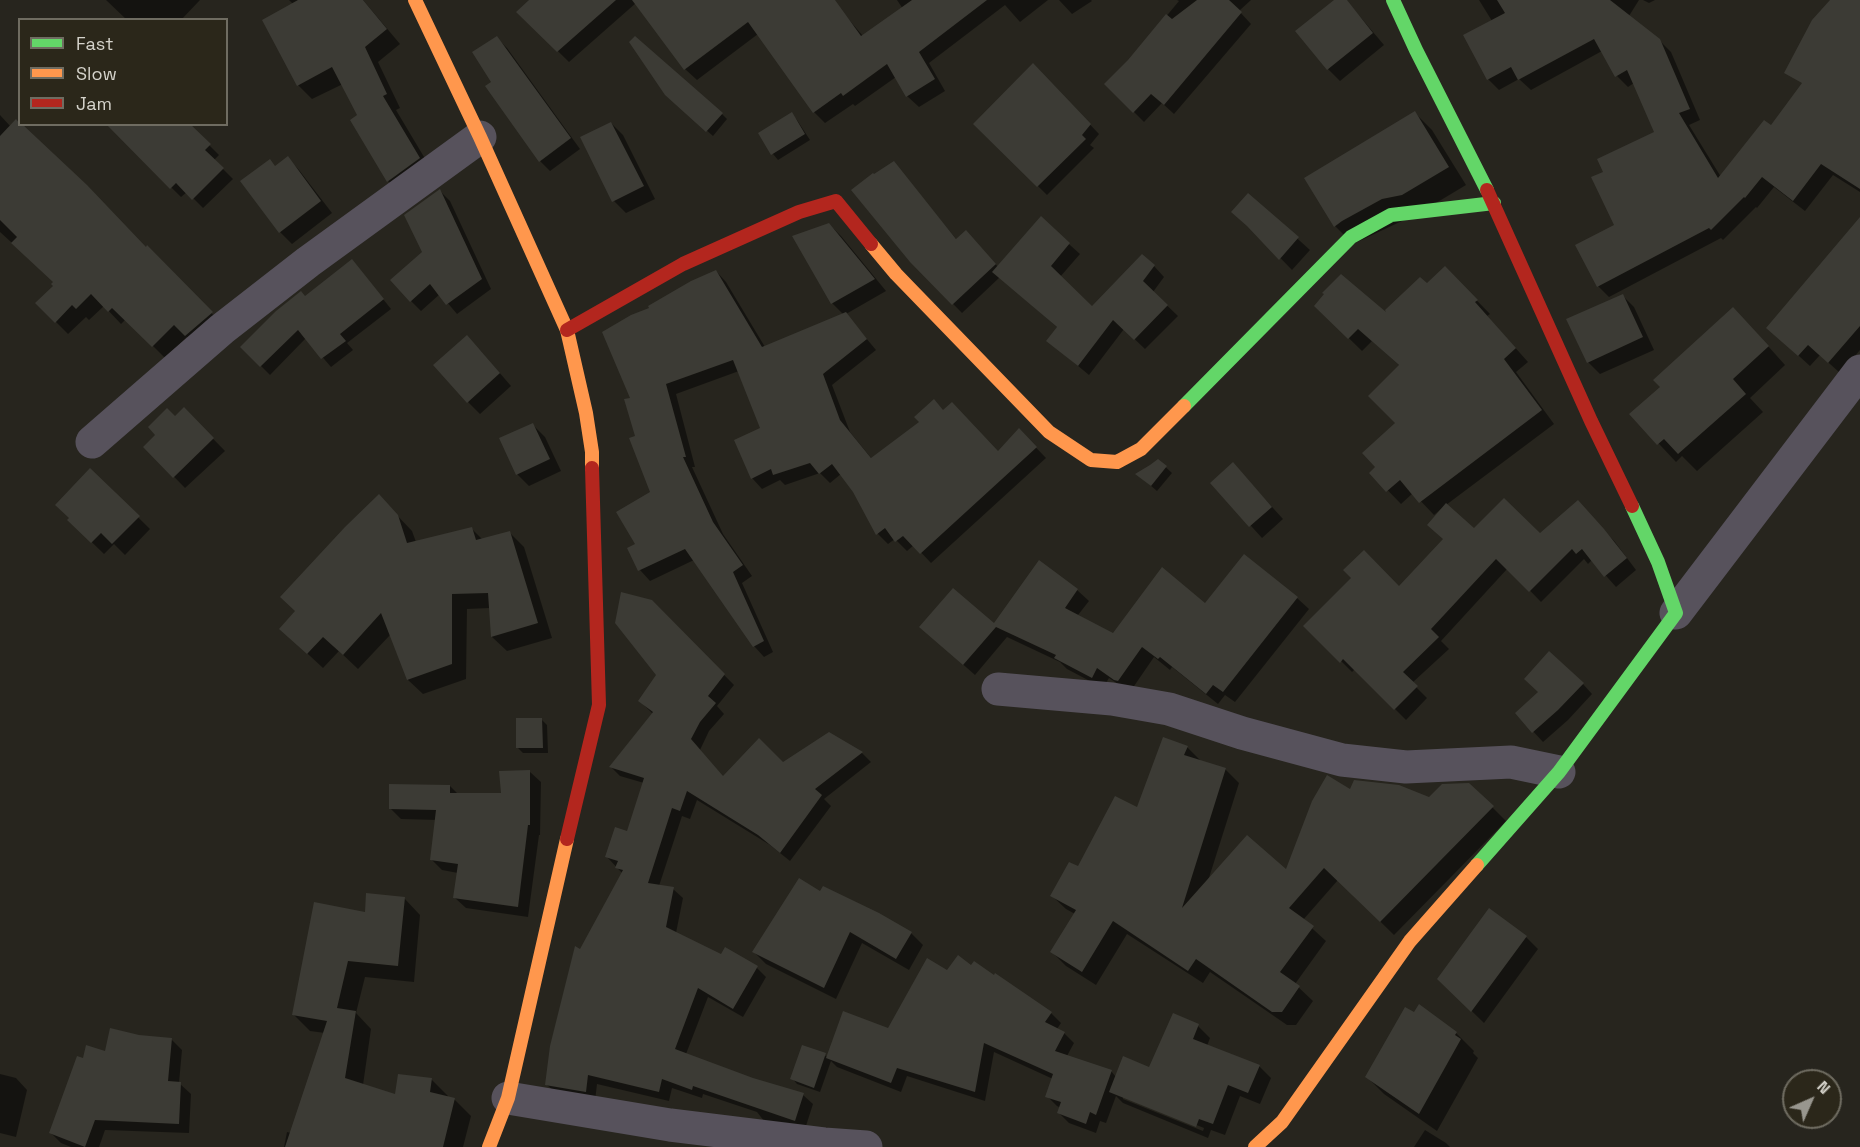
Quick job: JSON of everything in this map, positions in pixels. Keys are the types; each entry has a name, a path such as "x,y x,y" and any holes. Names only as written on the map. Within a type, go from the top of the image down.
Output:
{"street":[{"path":"415,0 567,330 586,413 592,452 599,705 508,1098 489,1147"},
{"path":"1393,0 1494,203 1591,421 1658,562 1676,613"},
{"path":"92,442 222,329 308,262 480,137"},
{"path":"567,330 683,264 799,212 836,201 896,274 1049,432 1091,460 1117,462 1141,449 1351,237 1391,215 1494,203"},
{"path":"1255,1147 1282,1122 1410,941 1558,772 1860,371"},
{"path":"998,689 1112,699 1169,709 1242,733 1342,760 1406,767 1511,762 1558,772"},
{"path":"508,1098 670,1125 866,1147"}],"building":[{"path":"298,0 363,0 387,29 365,47 387,94 383,96 420,158 387,182 350,120 357,115 332,67 297,86 262,20"},
{"path":"529,0 616,0 557,52 516,12"},
{"path":"632,0 835,0 861,36 912,0 987,0 919,52 935,79 906,97 887,64 843,96 841,93 813,113 748,22 684,70"},
{"path":"1197,0 1229,0 1242,12 1164,105 1151,94 1133,113 1104,84 1128,60 1166,14 1172,19"},
{"path":"1334,0 1347,0 1373,33 1327,70 1295,31"},
{"path":"1497,0 1610,0 1660,39 1690,109 1679,113 1718,178 1764,120 1771,125 1802,83 1784,73 1812,20 1830,0 1860,0 1860,189 1821,164 1793,201 1762,177 1745,198 1711,230 1709,228 1597,287 1575,245 1614,225 1591,177 1603,172 1597,159 1654,132 1627,70 1615,77 1594,39 1518,80 1511,67 1487,80 1463,35 1505,13"},
{"path":"497,36 571,138 539,162 485,86 491,82 472,52"},
{"path":"635,36 723,113 706,132 665,95 629,42"},
{"path":"1033,63 1091,124 1082,135 1086,139 1037,187 973,124"},
{"path":"1415,111 1449,167 1402,195 1382,199 1334,227 1304,178"},
{"path":"792,112 805,134 771,155 758,133"},
{"path":"16,119 18,126 24,126 87,185 213,312 185,336 174,325 152,347 112,308 108,312 91,294 76,309 72,305 55,323 35,303 53,286 51,284 53,282 11,243 17,237 0,220 0,136"},
{"path":"611,122 644,186 612,202 580,137"},
{"path":"108,126 192,126 211,144 205,150 224,168 192,200 176,183 170,189"},
{"path":"288,156 321,201 279,233 240,181 270,159 275,166"},
{"path":"894,161 956,239 966,230 996,264 952,305 910,262 851,190"},
{"path":"440,189 482,279 446,305 430,284 410,302 390,280 422,252 404,215"},
{"path":"1248,193 1299,237 1279,260 1231,212"},
{"path":"1041,216 1070,243 1051,266 1092,306 1142,254 1155,265 1143,281 1168,305 1134,340 1113,320 1078,366 1046,341 1057,327 992,272"},
{"path":"1860,217 1860,326 1828,363 1808,345 1798,356 1766,328"},
{"path":"829,223 875,279 831,304 792,236"},
{"path":"352,259 384,299 340,334 346,341 321,359 298,330 260,367 240,347 276,311 301,291 305,296"},
{"path":"1445,266 1478,300 1475,302 1516,348 1504,359 1542,410 1419,503 1400,480 1386,492 1369,473 1375,467 1362,453 1395,423 1368,396 1399,365 1358,329 1348,339 1314,306 1324,294 1322,293 1341,274 1386,312 1385,310 1420,277 1427,283"},
{"path":"716,270 762,347 846,312 867,339 823,374 840,420 871,458 919,422 914,417 934,399 943,410 952,402 998,451 1019,428 1037,447 920,554 903,536 895,542 885,528 876,535 853,492 832,464 819,474 810,463 773,475 771,469 751,479 734,440 760,428 733,360 666,384 686,457 683,457 713,522 743,565 733,572 764,641 753,647 685,549 638,571 627,548 635,544 616,512 650,492 629,438 635,436 624,399 630,398 602,332 631,315 649,308 648,306 691,281"},
{"path":"1623,294 1643,337 1587,363 1566,319"},
{"path":"1733,307 1769,346 1733,379 1746,394 1678,454 1664,439 1657,445 1629,414 1660,387 1653,380"},
{"path":"467,335 500,373 467,403 433,365"},
{"path":"184,407 214,438 173,478 143,447 155,435 148,427 167,408 175,416"},
{"path":"533,423 550,459 516,475 499,438"},
{"path":"1158,459 1167,466 1151,486 1135,474"},
{"path":"1233,462 1272,507 1249,527 1210,483"},
{"path":"90,468 140,516 112,544 101,533 91,543 55,505"},
{"path":"379,494 398,515 407,543 472,527 476,540 510,531 538,623 491,637 488,593 452,594 452,664 407,680 381,613 343,655 323,637 307,654 279,629 295,611 280,597"},
{"path":"1504,498 1540,533 1578,500 1627,558 1604,577 1582,549 1576,554 1572,549 1529,592 1496,559 1431,629 1439,637 1403,672 1418,686 1394,710 1343,659 1340,663 1303,626 1351,578 1343,570 1364,550 1399,586 1443,539 1427,525 1446,503 1474,528"},
{"path":"1244,554 1298,597 1223,692 1213,685 1206,694 1160,657 1158,659 1142,647 1118,681 1097,668 1092,678 1054,658 1056,655 996,627 963,665 919,627 953,588 994,623 1039,560 1078,589 1065,608 1113,633 1162,567 1205,603"},
{"path":"621,592 652,600 725,674 708,696 716,703 700,722 691,739 723,776 759,738 783,762 829,732 863,752 815,789 822,795 780,853 758,835 687,791 680,811 672,808 648,883 674,887 666,927 721,954 725,947 758,966 733,1009 698,988 675,1049 753,1078 804,1093 795,1121 693,1086 692,1090 662,1079 659,1092 588,1075 586,1092 545,1085 550,1046 575,946 580,949 623,870 615,868 618,861 605,857 615,827 627,831 644,778 609,767 653,712 638,701 656,675 615,623"},
{"path":"1549,651 1584,683 1532,733 1515,713 1538,692 1524,679"},
{"path":"516,718 542,718 543,748 516,748"},
{"path":"1163,737 1188,746 1184,755 1226,768 1182,908 1247,835 1286,869 1312,801 1327,775 1350,789 1354,780 1399,785 1429,797 1442,784 1469,783 1494,806 1380,922 1324,868 1289,908 1314,926 1280,972 1300,986 1282,1012 1272,1012 1196,959 1188,971 1113,921 1082,972 1050,952 1076,910 1050,896 1069,862 1078,866 1115,796 1137,807"},
{"path":"530,770 530,825 528,825 518,907 453,898 458,864 430,860 436,810 389,809 389,784 450,785 450,793 501,793 499,771"},
{"path":"799,878 820,891 823,886 912,932 896,959 850,932 824,988 752,952"},
{"path":"366,893 405,897 398,966 348,961 337,1008 356,1011 345,1078 395,1094 398,1074 432,1078 430,1092 455,1098 443,1147 285,1147 327,1021 292,1015 314,902 365,912"},
{"path":"1489,908 1527,936 1471,1012 1437,979"},
{"path":"958,955 971,965 974,961 994,975 995,973 1052,1012 1045,1022 1065,1032 1055,1051 1112,1070 1096,1115 1090,1112 1086,1124 1057,1113 1061,1102 1045,1097 1053,1074 984,1043 975,1092 897,1068 891,1083 826,1058 843,1011 888,1028 927,958 947,970"},
{"path":"1419,1004 1457,1032 1455,1035 1461,1039 1419,1114 1365,1077 1405,1007 1414,1012"},
{"path":"1173,1013 1199,1024 1193,1039 1260,1065 1248,1093 1228,1085 1213,1124 1199,1119 1196,1127 1109,1092 1123,1056 1149,1067"},
{"path":"110,1028 139,1035 172,1038 168,1081 181,1082 179,1124 95,1120 85,1147 49,1133 77,1056 83,1058 86,1045 105,1051"},
{"path":"802,1045 826,1053 814,1088 790,1079"}],"traffic: fast":[{"path":"1393,0 1487,190"},
{"path":"1184,406 1351,237 1391,215 1494,203"},
{"path":"1477,865 1559,772 1676,613 1658,562 1632,506"}],"traffic: slow":[{"path":"415,0 567,330 586,413 592,468"},
{"path":"871,244 896,274 1049,432 1091,460 1117,462 1141,449 1184,406"},
{"path":"489,1147 508,1098 567,839"},
{"path":"1255,1147 1282,1122 1410,941 1477,865"}],"traffic: jam":[{"path":"1487,190 1591,421 1632,506"},
{"path":"567,330 683,264 799,212 836,201 871,244"},
{"path":"567,839 599,705 592,468"}]}
